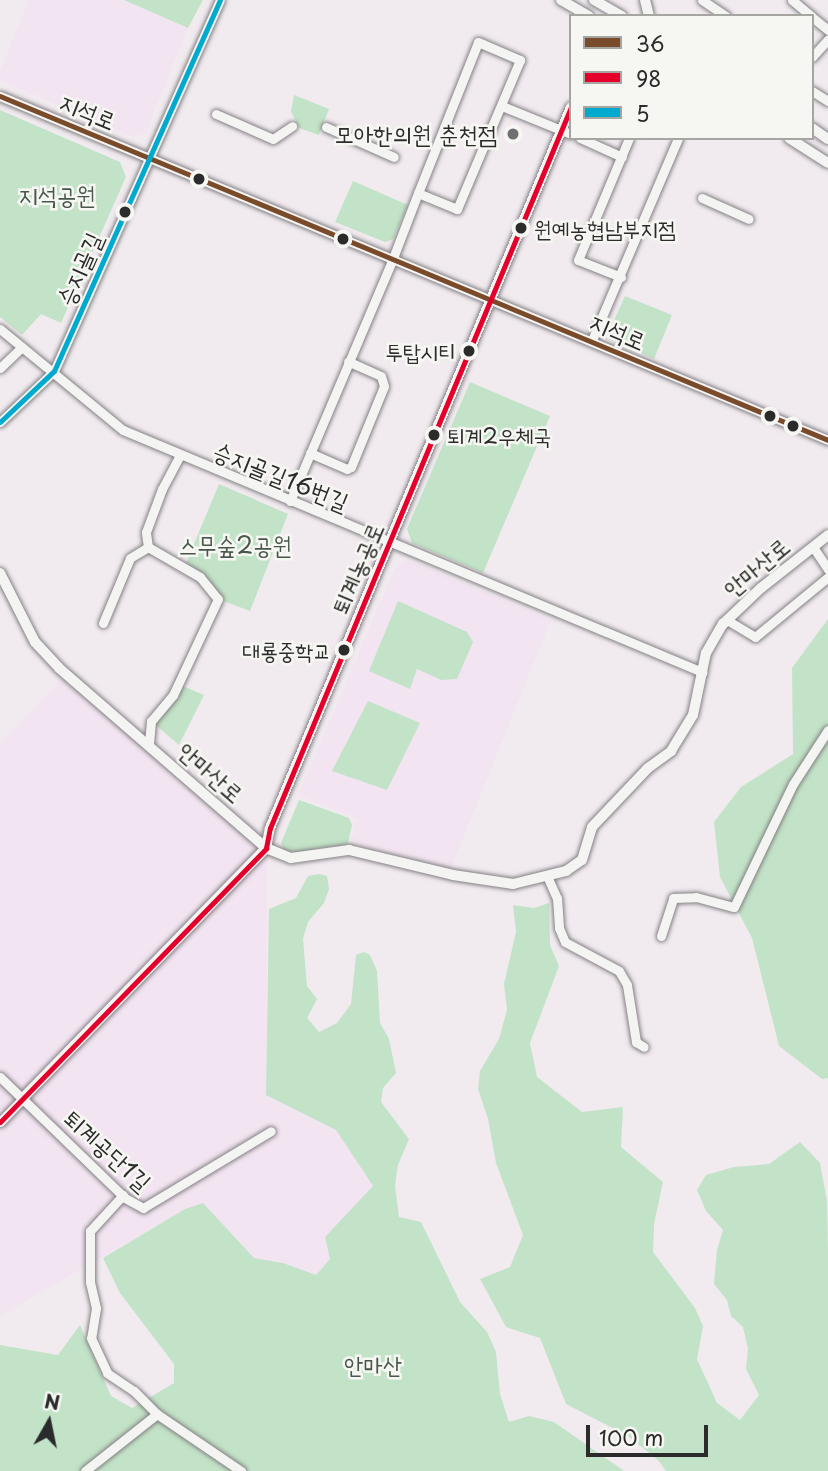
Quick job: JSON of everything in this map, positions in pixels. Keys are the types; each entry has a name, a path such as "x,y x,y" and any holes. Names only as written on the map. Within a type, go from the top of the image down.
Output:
{"street":[{"name":"승지골길","path":"0,422 54,371 220,0"},
{"path":"561,0 586,14"},
{"path":"594,0 616,14 620,0"},
{"path":"702,0 723,14"},
{"path":"792,0 810,14"},
{"path":"814,18 828,30"},
{"path":"814,55 828,40"},
{"path":"290,501 393,258 418,193 478,41 520,60 457,209 418,193"},
{"name":"지석로","path":"0,96 828,440"},
{"path":"502,106 566,132"},
{"path":"216,114 273,139 292,126"},
{"path":"326,127 394,157"},
{"name":"퇴계농공로","path":"0,1122 266,848 270,828 490,299 566,132"},
{"path":"584,140 622,157"},
{"path":"621,276 578,260 628,140"},
{"path":"592,340 677,140"},
{"path":"792,140 828,163"},
{"path":"702,198 749,219"},
{"name":"승지골길16번길","path":"0,329 123,430 702,672"},
{"path":"0,368 22,347"},
{"path":"310,453 347,469 351,467 384,386 381,376 348,361"},
{"path":"148,547 146,532 162,489 180,455"},
{"name":"안마산로","path":"0,573 34,642 266,848 291,858 349,850 453,875 513,884 566,871 582,860 592,827 648,768 671,751 693,715 706,653 727,620 828,535"},
{"path":"103,623 130,558 148,547"},
{"path":"148,547 200,577 218,599 173,695 151,721 149,745"},
{"name":"안마산로","path":"813,547 828,569"},
{"name":"안마산로","path":"727,620 755,637 828,577"},
{"path":"661,936 673,898 696,897 734,907 793,784 828,730"},
{"path":"547,876 556,898 559,928 565,942 619,971 627,985 636,1042 644,1047"},
{"name":"퇴계공단1길","path":"0,1077 123,1195 143,1208 271,1131"},
{"path":"123,1195 90,1231 90,1282 96,1308 91,1338 107,1373 134,1391 157,1414 241,1471"},
{"path":"85,1471 157,1414"}],"shaded area":[{"path":"29,0 124,0 188,28 145,134 133,137 0,80 0,71"},
{"path":"408,560 551,620 451,868 350,844 357,819 298,795 397,564"},
{"path":"66,674 267,852 266,1095 336,1130 373,1187 325,1237 330,1259 316,1275 283,1263 254,1258 203,1204 185,1209 0,1316 0,744"}],"green space":[{"path":"124,0 203,0 188,28"},
{"path":"294,95 329,109 319,135 299,128 291,111"},
{"name":"지석공원","path":"0,110 120,162 126,177 61,323 41,314 22,335 0,317"},
{"path":"353,181 408,205 393,239 385,242 335,222"},
{"path":"625,296 672,315 654,359 606,338"},
{"path":"470,382 550,416 483,573 412,543 407,529"},
{"name":"스무숲2공원","path":"219,484 288,514 250,611 218,599 184,568"},
{"path":"398,601 467,632 473,642 457,679 441,680 417,669 410,689 369,671"},
{"path":"828,619 828,1078 822,1079 779,1046 752,938 720,877 714,822 741,787 793,754 792,668"},
{"path":"178,684 204,695 179,745 151,721"},
{"path":"368,701 420,723 387,790 332,771"},
{"path":"299,800 349,818 352,825 348,844 291,853 284,850 281,843"},
{"name":"안마산","path":"308,876 327,876 329,889 324,903 308,922 303,939 307,986 317,999 307,1018 319,1032 337,1023 351,1004 356,955 364,952 370,955 377,971 380,1023 389,1039 396,1073 383,1088 381,1102 409,1139 398,1165 395,1185 399,1217 421,1222 460,1302 487,1332 496,1352 500,1394 509,1422 529,1416 554,1422 624,1471 0,1471 0,1345 58,1355 80,1325 111,1396 132,1408 174,1383 174,1364 120,1293 103,1258 185,1209 203,1203 254,1258 283,1263 316,1275 330,1259 325,1237 373,1186 336,1130 266,1095 269,909 296,898"},
{"path":"549,903 550,945 559,966 530,1043 537,1077 582,1112 623,1107 621,1147 663,1182 654,1224 653,1252 695,1308 703,1326 697,1359 717,1403 740,1420 759,1395 746,1369 748,1349 743,1327 731,1316 727,1300 714,1284 717,1250 723,1230 706,1211 697,1190 706,1175 734,1167 769,1164 800,1142 820,1163 827,1201 828,1471 666,1471 658,1460 628,1436 566,1404 540,1338 506,1327 480,1279 510,1267 523,1235 496,1163 488,1119 478,1089 480,1071 499,1039 507,1010 504,984 516,932 513,905 534,908"}],"transit line":[{"name":"5","path":"0,422 54,371 220,0"},
{"name":"36","path":"0,96 828,440"},
{"name":"98","path":"0,1122 266,848 270,828 569,112"}],"place":[{"name":"모아한의원 춘천점","path":"513,134"},
{"name":"원예농협남부지점","path":"521,228"},
{"name":"투탑시티","path":"469,351"},
{"name":"퇴계2우체국","path":"434,435"},
{"name":"대룡중학교","path":"344,650"}]}
